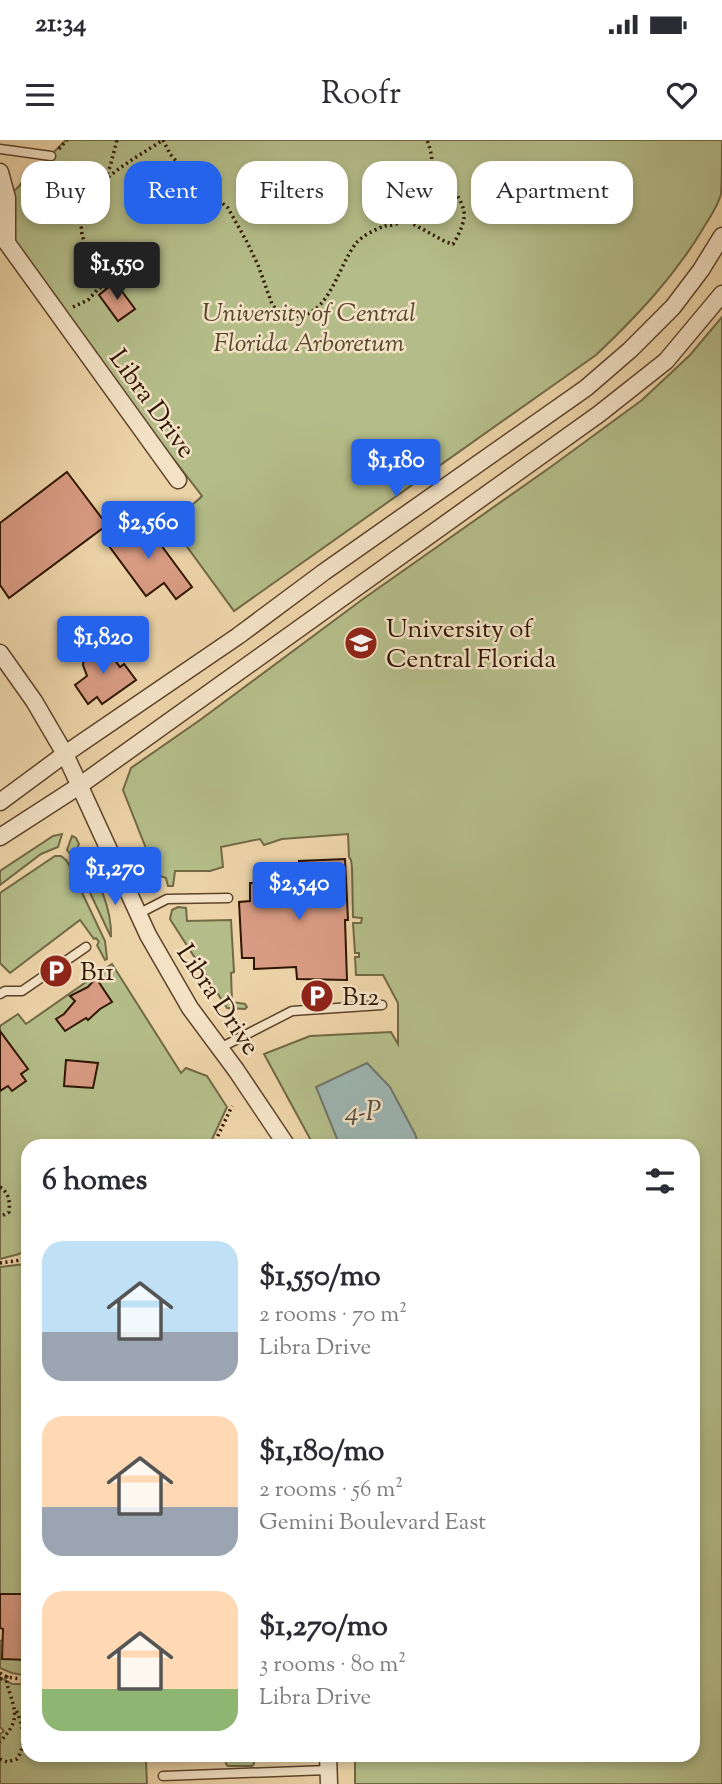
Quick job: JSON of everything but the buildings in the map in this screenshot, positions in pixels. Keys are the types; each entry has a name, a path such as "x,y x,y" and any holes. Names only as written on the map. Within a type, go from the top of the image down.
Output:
{"street":[{"name":"Libra Drive","path":"0,172 7,198 7,243 178,480"},
{"path":"0,802 586,388 630,350 673,307 722,236"},
{"path":"0,837 79,786 599,414 666,361 722,294"},
{"name":"Libra Drive","path":"0,653 34,701 65,754 148,935 190,1008 282,1139"}],"lane":[{"path":"0,149 51,156"},
{"path":"138,914 167,899 228,898"},
{"path":"2,992 22,991 86,947"},
{"path":"220,1048 292,1011 382,1005"},
{"path":"163,1776 329,1770"}],"path":[{"path":"7,198 67,140"},
{"path":"110,167 117,140"},
{"path":"110,177 163,140 170,154 185,171 228,208 258,265 272,304 279,314 288,317 304,316 324,300 358,242 368,234 396,224"},
{"path":"427,140 432,161"},
{"path":"413,224 453,244 465,217 457,198"},
{"path":"60,316 89,300 98,289 106,287 82,233 83,224"},
{"path":"217,1139 232,1106"},
{"path":"0,1187 6,1191 10,1203 9,1212 0,1217"},
{"path":"0,1263 21,1260"},
{"path":"0,1673 21,1679"},
{"path":"0,1679 7,1677"},
{"path":"7,1677 6,1682 21,1726"},
{"path":"0,1742 14,1725 14,1706"},
{"path":"0,1759 7,1762 17,1759 21,1752"}],"green space":[{"name":"University of Central Florida Arboretum","path":"66,140 722,140 721,194 716,207 668,279 596,355 234,611 177,533 177,522 183,512 202,496 7,243 7,198 21,184 21,224 110,224 110,161 45,161"},
{"path":"722,317 722,1784 355,1784 355,1762 700,1762 700,1139 310,1139 264,1054 310,1036 391,1032 398,1044 398,1003 383,975 356,975 355,957 359,957 359,953 355,953 353,923 361,923 362,918 353,917 348,834 282,839 264,845 260,839 221,847 223,867 210,871 175,871 173,886 168,886 166,878 160,876 151,861 123,790 131,768 642,400 690,355"},
{"path":"62,834 58,847 41,854 0,885 0,871 53,836"},
{"path":"72,836 79,844 76,852 84,854 103,894 111,937 74,859 67,850"},
{"path":"55,856 61,856 67,861 105,941 107,959 105,960 97,945 99,942 80,920 10,973 0,963 0,893"},
{"path":"178,907 186,908 187,921 231,920 234,972 231,973 232,1002 245,1004 245,1009 227,1008 170,919 172,910"},
{"path":"112,964 181,1073 186,1068 207,1076 227,1107 212,1139 21,1139 21,1253 0,1259 0,1026 18,1014 26,1024"},
{"path":"21,1264 21,1594 4,1594 3,1608 0,1607 0,1267"},
{"path":"3,1640 21,1654 21,1675 0,1668 0,1641"},
{"path":"0,1677 12,1684 21,1684 21,1762 146,1762 147,1784 0,1784 0,1734 4,1731 0,1727"},
{"path":"226,1762 254,1764 228,1766"}],"water":[{"name":"4-P","path":"367,1063 390,1087 417,1139 337,1139 316,1087"}],"place":[{"name":"University of Central Florida","path":"361,643"},
{"name":"B11","path":"56,971"},
{"name":"B12","path":"317,996"}]}
